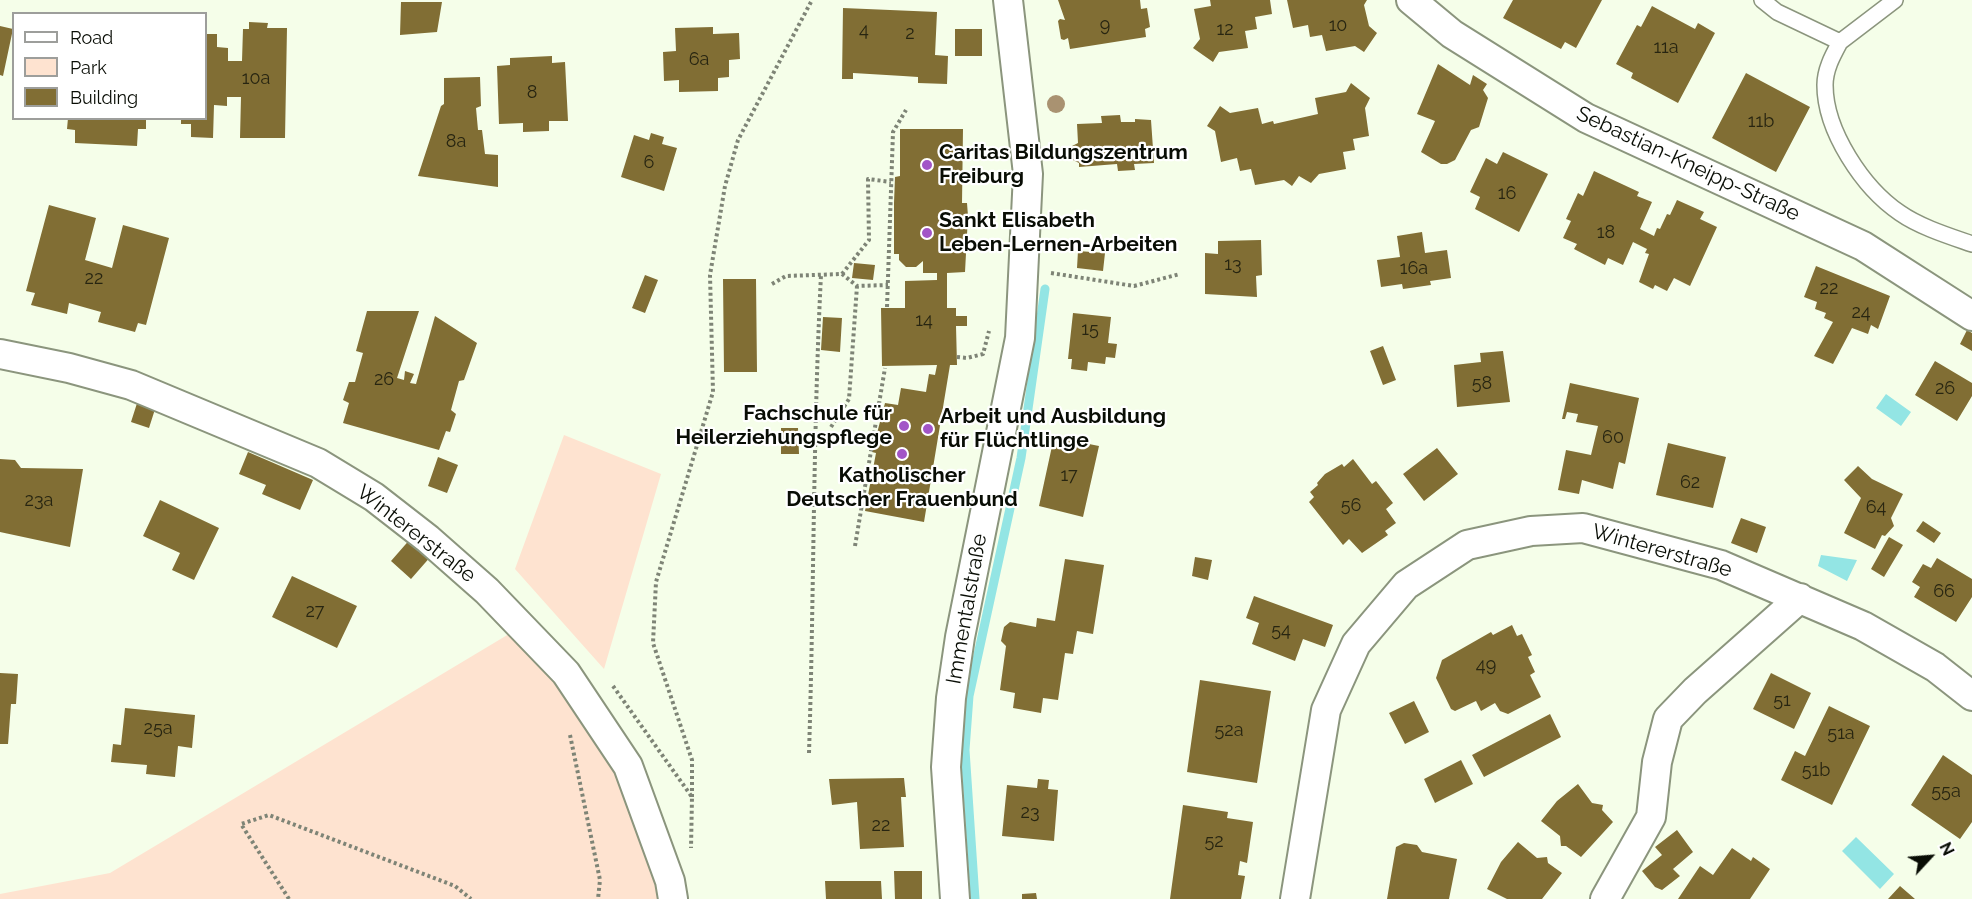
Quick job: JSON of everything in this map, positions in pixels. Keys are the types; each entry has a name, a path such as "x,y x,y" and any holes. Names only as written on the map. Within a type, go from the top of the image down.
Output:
{"street":[{"name":"Immentalstraße","path":"955,899 946,767 951,698 960,637 1020,338 1028,174 1008,0"},
{"name":"Sebastian-Kneipp-Straße","path":"1411,0 1452,33 1586,118 1863,246 1972,316"},
{"name":"Wintererstraße","path":"0,354 69,368 131,385 318,463 374,497 428,539 487,591 566,673 628,766 670,881 673,899"},
{"name":"Wintererstraße","path":"1295,899 1326,710 1356,644 1406,585 1467,545 1531,531 1583,528 1721,565 1874,632 1935,668 1972,696"},
{"path":"1605,899 1651,817 1657,762 1668,719 1695,691 1800,598"}],"lane":[{"path":"1762,0 1777,12 1840,42"},
{"path":"1895,0 1840,42 1830,61 1825,84 1835,128 1853,162 1875,191 1900,213 1972,244"}],"path":[{"path":"692,797 692,760 653,643 656,582 713,392 710,275 724,186 738,140 812,0"},
{"path":"887,307 893,191 891,182 893,132 906,110"},
{"path":"842,274 869,240 868,179 891,182"},
{"path":"1023,269 1134,286 1180,274"},
{"path":"772,284 786,276 842,274 857,286 888,285"},
{"path":"809,753 813,612 814,411 821,275"},
{"path":"831,427 849,399 857,286"},
{"path":"957,357 967,358 983,354 991,325"},
{"path":"855,546 885,368"},
{"path":"568,725 600,880 598,899"},
{"path":"289,899 242,824 269,815 455,886 471,899"}],"green space":[{"path":"564,435 661,474 604,669 515,569"},
{"path":"524,625 579,677 675,899 0,899 0,894 110,873"}],"water":[{"path":"1886,394 1911,412 1901,426 1876,408"},
{"path":"1821,555 1857,560 1847,581 1818,566"},
{"path":"1856,837 1894,874 1880,889 1842,851"}],"building":[{"path":"1058,0 1140,0 1141,9 1147,8 1150,27 1145,29 1146,37 1070,49 1068,38 1061,39 1058,21 1065,20"},
{"path":"1210,0 1270,0 1272,14 1255,17 1257,29 1245,31 1248,48 1219,52 1213,62 1193,48 1200,39 1194,9 1211,6"},
{"path":"1287,0 1367,0 1364,5 1369,26 1377,33 1364,52 1355,46 1326,51 1322,35 1310,37 1308,25 1293,28"},
{"path":"1513,0 1602,0 1576,48 1565,42 1561,49 1503,18"},
{"path":"401,2 442,2 437,32 400,35"},
{"path":"1652,6 1695,29 1698,23 1715,33 1678,103 1631,78 1633,73 1616,64 1637,25 1641,27"},
{"path":"843,8 937,12 935,55 948,56 947,84 918,83 918,77 853,73 853,79 842,79"},
{"path":"249,22 268,23 267,28 287,28 285,138 240,138 241,97 227,97 227,106 214,105 213,138 191,137 191,124 181,124 181,120 207,120 207,34 217,34 217,47 228,48 228,61 242,61 243,29 249,29"},
{"path":"0,26 12,29 12,34 3,76 0,75"},
{"path":"713,27 713,34 739,33 740,59 729,60 729,77 718,78 718,91 679,92 679,80 664,81 663,52 676,51 675,28"},
{"path":"955,29 982,29 982,56 955,56"},
{"path":"552,56 552,63 565,62 568,121 549,121 549,131 523,132 523,123 499,124 497,66 510,65 510,58"},
{"path":"1438,64 1470,85 1473,75 1487,84 1483,90 1488,98 1479,127 1471,130 1455,160 1447,164 1441,164 1421,152 1435,121 1417,114"},
{"path":"1746,73 1810,107 1776,172 1712,138"},
{"path":"480,77 481,106 476,108 478,130 482,130 485,154 498,155 498,187 418,176 441,106 444,104 444,78"},
{"path":"1351,83 1370,98 1365,108 1369,136 1353,139 1355,150 1343,152 1346,169 1319,174 1311,183 1299,176 1292,186 1284,180 1255,185 1251,169 1240,171 1237,158 1221,162 1215,131 1207,126 1220,106 1230,113 1258,108 1262,124 1273,121 1274,124 1318,114 1315,98 1346,92"},
{"path":"1120,115 1121,122 1135,122 1135,119 1151,120 1154,163 1134,164 1135,170 1118,171 1117,164 1079,167 1079,163 1073,160 1072,146 1078,143 1077,124 1102,123 1101,116"},
{"path":"68,120 146,120 146,129 138,129 137,146 75,143 75,130 67,129"},
{"path":"900,129 963,129 962,203 967,203 968,216 965,272 947,273 947,308 956,308 956,316 967,316 967,326 956,326 957,365 950,365 924,522 865,511 876,453 872,452 885,403 898,405 901,388 926,392 929,374 935,375 937,365 882,366 881,308 905,308 905,281 937,280 937,273 923,273 923,261 916,267 906,267 899,260 899,254 894,254 895,177 900,176"},
{"path":"651,133 664,137 662,144 677,148 664,191 621,177 634,135 649,140"},
{"path":"1503,152 1548,174 1519,232 1475,209 1480,197 1470,192 1486,158 1497,164"},
{"path":"1594,171 1639,192 1637,196 1652,202 1640,229 1654,236 1667,214 1670,215 1677,200 1704,212 1700,219 1717,227 1690,286 1674,278 1667,291 1655,285 1653,289 1639,282 1649,254 1645,253 1647,249 1633,242 1623,265 1608,258 1605,265 1574,249 1577,244 1563,238 1571,221 1566,219 1578,193 1583,196"},
{"path":"49,205 96,218 85,260 112,268 123,225 169,238 146,325 138,323 135,332 98,322 101,312 69,303 67,314 31,305 35,293 26,291"},
{"path":"1422,232 1425,253 1447,250 1451,278 1430,281 1431,285 1403,289 1402,284 1381,287 1377,260 1400,257 1397,236"},
{"path":"1261,240 1262,275 1256,276 1257,297 1205,294 1205,253 1218,254 1218,241"},
{"path":"1078,251 1105,253 1103,271 1077,268"},
{"path":"854,263 875,265 873,280 852,278"},
{"path":"1816,266 1890,296 1878,329 1871,325 1868,334 1852,328 1833,364 1814,356 1833,322 1824,318 1826,313 1815,309 1817,302 1804,297"},
{"path":"645,275 658,280 645,313 632,308"},
{"path":"723,279 756,279 757,372 724,372"},
{"path":"367,311 419,311 397,378 404,380 405,371 414,374 410,383 416,384 435,316 477,343 464,380 459,381 451,410 456,414 450,432 446,431 439,450 343,423 349,403 343,400 349,382 355,382 363,353 356,351"},
{"path":"1073,313 1111,317 1108,343 1117,344 1115,358 1106,357 1105,364 1088,362 1087,371 1071,369 1072,359 1068,359"},
{"path":"823,317 842,318 840,352 821,350"},
{"path":"1967,330 1972,333 1972,351 1960,344"},
{"path":"1383,346 1396,380 1383,385 1370,351"},
{"path":"1503,351 1510,402 1457,407 1454,365 1481,362 1480,353"},
{"path":"1935,361 1972,383 1972,396 1957,421 1915,395"},
{"path":"1570,383 1639,398 1625,464 1619,462 1613,489 1582,480 1579,494 1558,490 1566,450 1591,455 1598,426 1576,422 1578,414 1567,412 1565,419 1562,419"},
{"path":"139,397 157,403 149,428 131,422"},
{"path":"781,428 798,428 799,454 781,454"},
{"path":"1054,437 1099,446 1083,517 1039,506"},
{"path":"1668,443 1726,457 1713,508 1656,495"},
{"path":"1437,448 1458,474 1424,501 1403,474"},
{"path":"248,452 313,480 300,510 262,494 266,485 239,474"},
{"path":"438,457 458,465 447,493 428,486"},
{"path":"0,459 15,460 21,468 83,469 70,547 0,532"},
{"path":"1353,459 1372,484 1376,481 1393,503 1386,509 1396,523 1385,531 1388,535 1362,553 1349,539 1343,545 1309,502 1314,497 1310,492 1325,474 1342,464 1344,467"},
{"path":"1858,466 1872,479 1903,494 1891,518 1894,526 1885,536 1882,535 1875,549 1844,533 1861,498 1844,480"},
{"path":"160,500 219,528 194,580 172,570 180,553 143,536"},
{"path":"1741,518 1766,527 1757,553 1731,543"},
{"path":"1923,521 1941,533 1934,543 1916,531"},
{"path":"412,537 432,555 411,579 391,561"},
{"path":"1889,537 1903,545 1884,577 1871,569"},
{"path":"1195,557 1212,560 1208,580 1192,576"},
{"path":"1937,558 1972,579 1972,597 1956,622 1914,597 1920,587 1912,582 1923,564 1931,568"},
{"path":"1065,559 1104,565 1093,634 1077,631 1073,654 1065,653 1058,700 1043,698 1041,713 1013,708 1015,693 1000,690 1006,646 1001,641 1004,627 1010,622 1036,627 1037,618 1055,621"},
{"path":"292,576 357,606 337,648 272,617"},
{"path":"1254,596 1333,625 1325,647 1303,639 1295,661 1252,644 1259,623 1246,618"},
{"path":"1512,625 1517,636 1522,634 1532,655 1528,657 1535,672 1530,675 1541,697 1508,714 1500,711 1495,703 1481,711 1476,701 1455,711 1451,709 1436,678 1442,660 1491,632 1493,635"},
{"path":"0,673 18,674 16,704 11,704 8,744 0,744"},
{"path":"1771,673 1811,693 1794,729 1753,709"},
{"path":"1200,680 1271,691 1257,783 1187,772"},
{"path":"1414,701 1429,732 1405,744 1389,713"},
{"path":"1829,706 1870,726 1832,805 1781,780 1795,751 1805,756"},
{"path":"125,708 195,715 192,748 178,746 175,777 146,774 147,765 111,762 113,744 121,745"},
{"path":"1550,714 1561,737 1484,777 1472,755"},
{"path":"1943,755 1972,775 1972,822 1960,839 1911,805"},
{"path":"1461,760 1473,784 1435,803 1424,779"},
{"path":"904,778 906,797 901,797 904,847 860,849 857,802 832,805 829,779"},
{"path":"1038,779 1049,780 1048,789 1058,790 1054,841 1002,836 1007,785 1037,788"},
{"path":"1578,784 1592,803 1603,805 1602,810 1613,822 1581,857 1566,846 1561,846 1560,836 1541,821 1557,801"},
{"path":"1183,805 1228,812 1227,818 1253,822 1247,863 1240,861 1238,875 1245,876 1241,899 1170,899"},
{"path":"1677,830 1693,852 1673,869 1680,876 1662,890 1655,887 1642,871 1662,855 1655,847"},
{"path":"1518,842 1537,858 1547,857 1548,863 1562,873 1542,899 1507,899 1487,889 1501,862"},
{"path":"1404,843 1417,845 1422,852 1457,859 1449,899 1387,899 1396,847"},
{"path":"1732,848 1751,861 1753,857 1770,869 1750,899 1678,899 1700,866 1713,875"},
{"path":"894,871 922,871 922,899 895,899"},
{"path":"825,881 881,881 882,899 826,899"},
{"path":"1900,886 1915,899 1888,899"},
{"path":"1036,893 1037,899 1022,899 1022,894"}],"waterway":[{"path":"975,899 965,750 969,696 1021,458 1045,289"}],"place":[{"name":"Caritas Bildungszentrum Freiburg","path":"927,165"},
{"name":"Sankt Elisabeth Leben-Lernen-Arbeiten","path":"927,233"},
{"name":"Fachschule für Heilerziehungspflege","path":"904,426"},
{"name":"Arbeit und Ausbildung für Flüchtlinge","path":"928,429"},
{"name":"Katholischer Deutscher Frauenbund","path":"902,454"}]}
